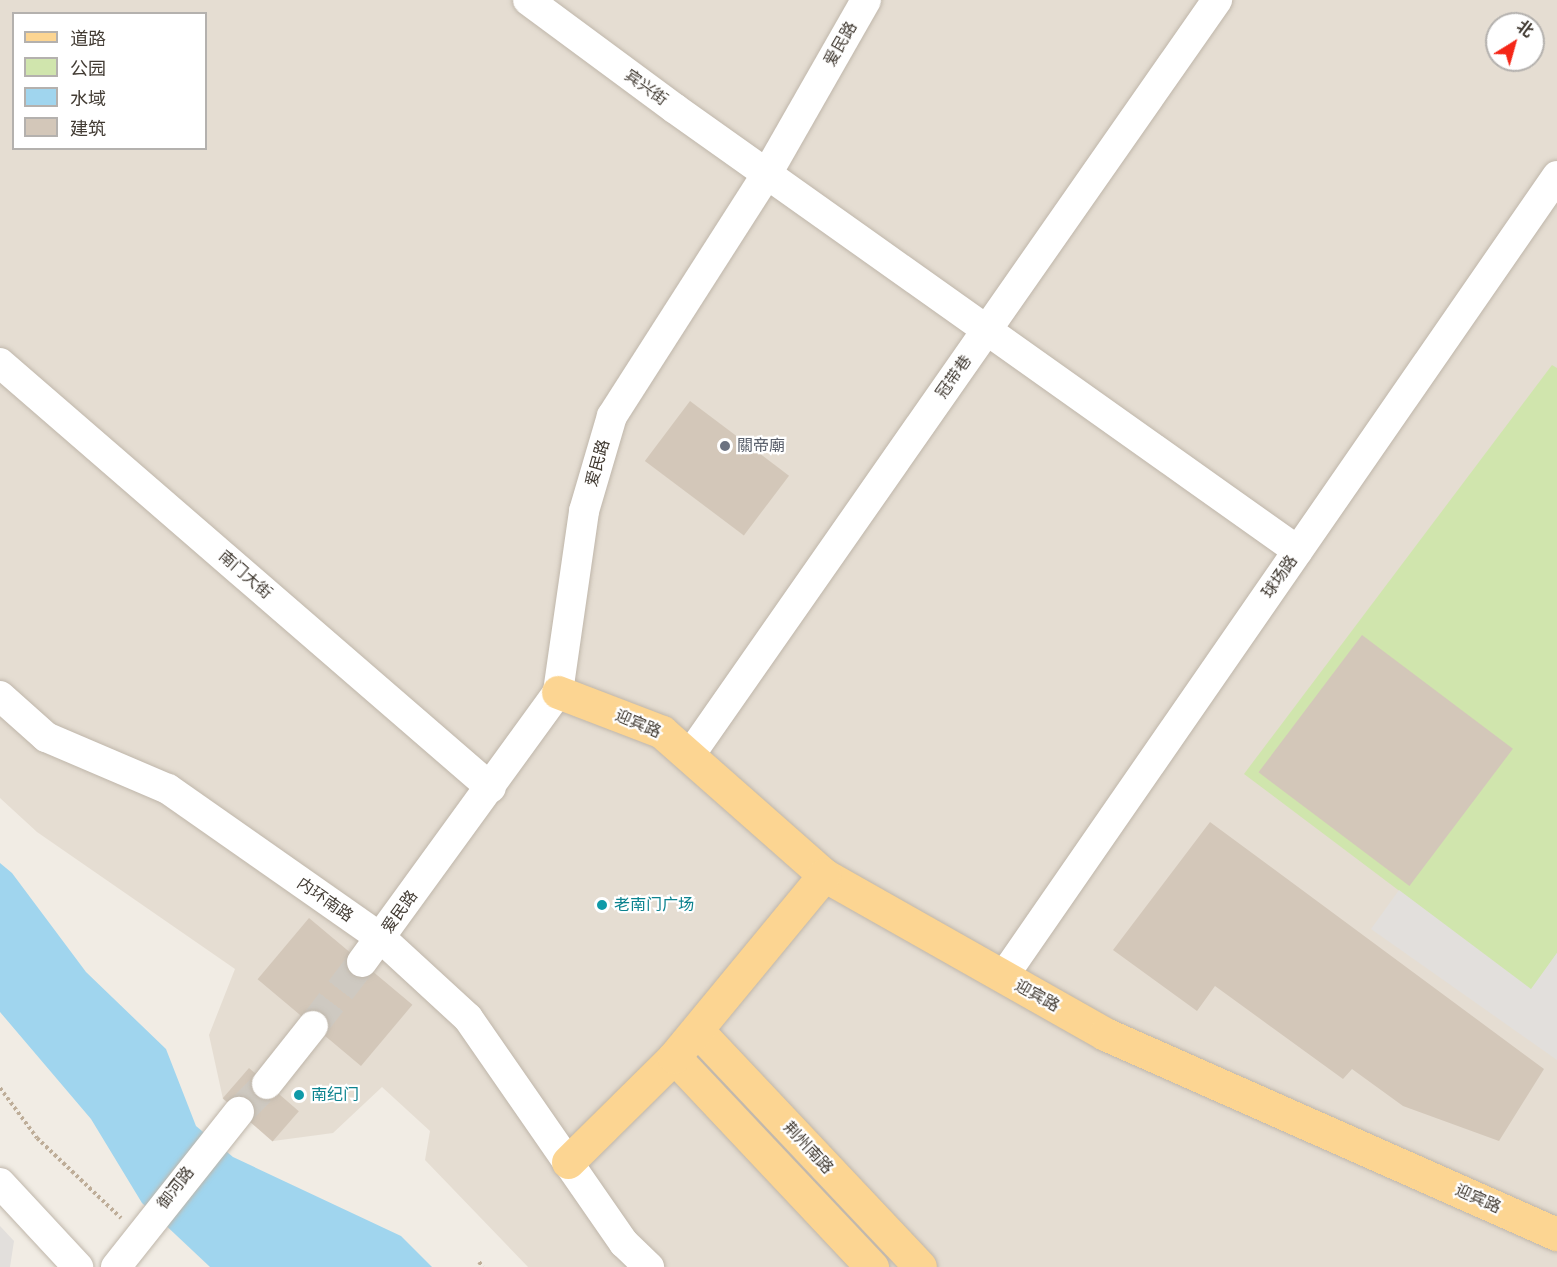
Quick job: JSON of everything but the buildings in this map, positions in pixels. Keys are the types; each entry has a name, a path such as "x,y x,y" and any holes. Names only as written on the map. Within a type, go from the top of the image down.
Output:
{"main road":[{"name":"迎宾路","path":"558,692 662,732 824,875 1106,1034 1557,1234"},
{"path":"568,1162 674,1057 824,875"},
{"name":"荆州南路","path":"696,1030 920,1267"},
{"path":"674,1057 872,1267"}],"street":[{"name":"宾兴街","path":"528,0 674,108 768,172 986,331 1298,551"},
{"name":"爱民路","path":"381,938 558,692 584,511 612,416 768,172 866,0"},
{"name":"冠带巷","path":"690,755 1217,0"},
{"name":"球场路","path":"1003,977 1557,177"},
{"name":"南门大街","path":"0,363 491,788"},
{"name":"内环南路","path":"0,696 46,737 168,789 381,938 468,1018 624,1243 649,1267"},
{"path":"362,962 381,938"},
{"path":"267,1084 313,1026"},
{"name":"御河路","path":"116,1267 218,1134 239,1112"},
{"path":"0,1183 78,1267"}],"path":[{"path":"0,1088 37,1138 144,1229"},
{"path":"479,1262 483,1267"}],"shaded area":[{"path":"0,0 1557,0 1557,1267 528,1267 425,1160 430,1131 382,1087 333,1133 273,1141 223,1099 209,1035 235,969 37,832 0,798"},
{"path":"1399,890 1531,989 1557,953 1557,1060 1371,929"},
{"path":"0,1226 14,1241 10,1267 0,1267"}],"green space":[{"path":"1552,365 1557,368 1557,953 1531,990 1244,774"}],"water":[{"path":"0,863 12,873 86,972 166,1049 196,1126 233,1157 401,1236 432,1267 210,1267 142,1203 91,1119 0,1012"}],"tunnel":[{"path":"313,1026 362,962"},
{"path":"239,1112 267,1084"}],"place":[{"name":"關帝廟","path":"725,446"},
{"name":"老南门广场","path":"602,905"},
{"name":"南纪门","path":"299,1095"}]}
